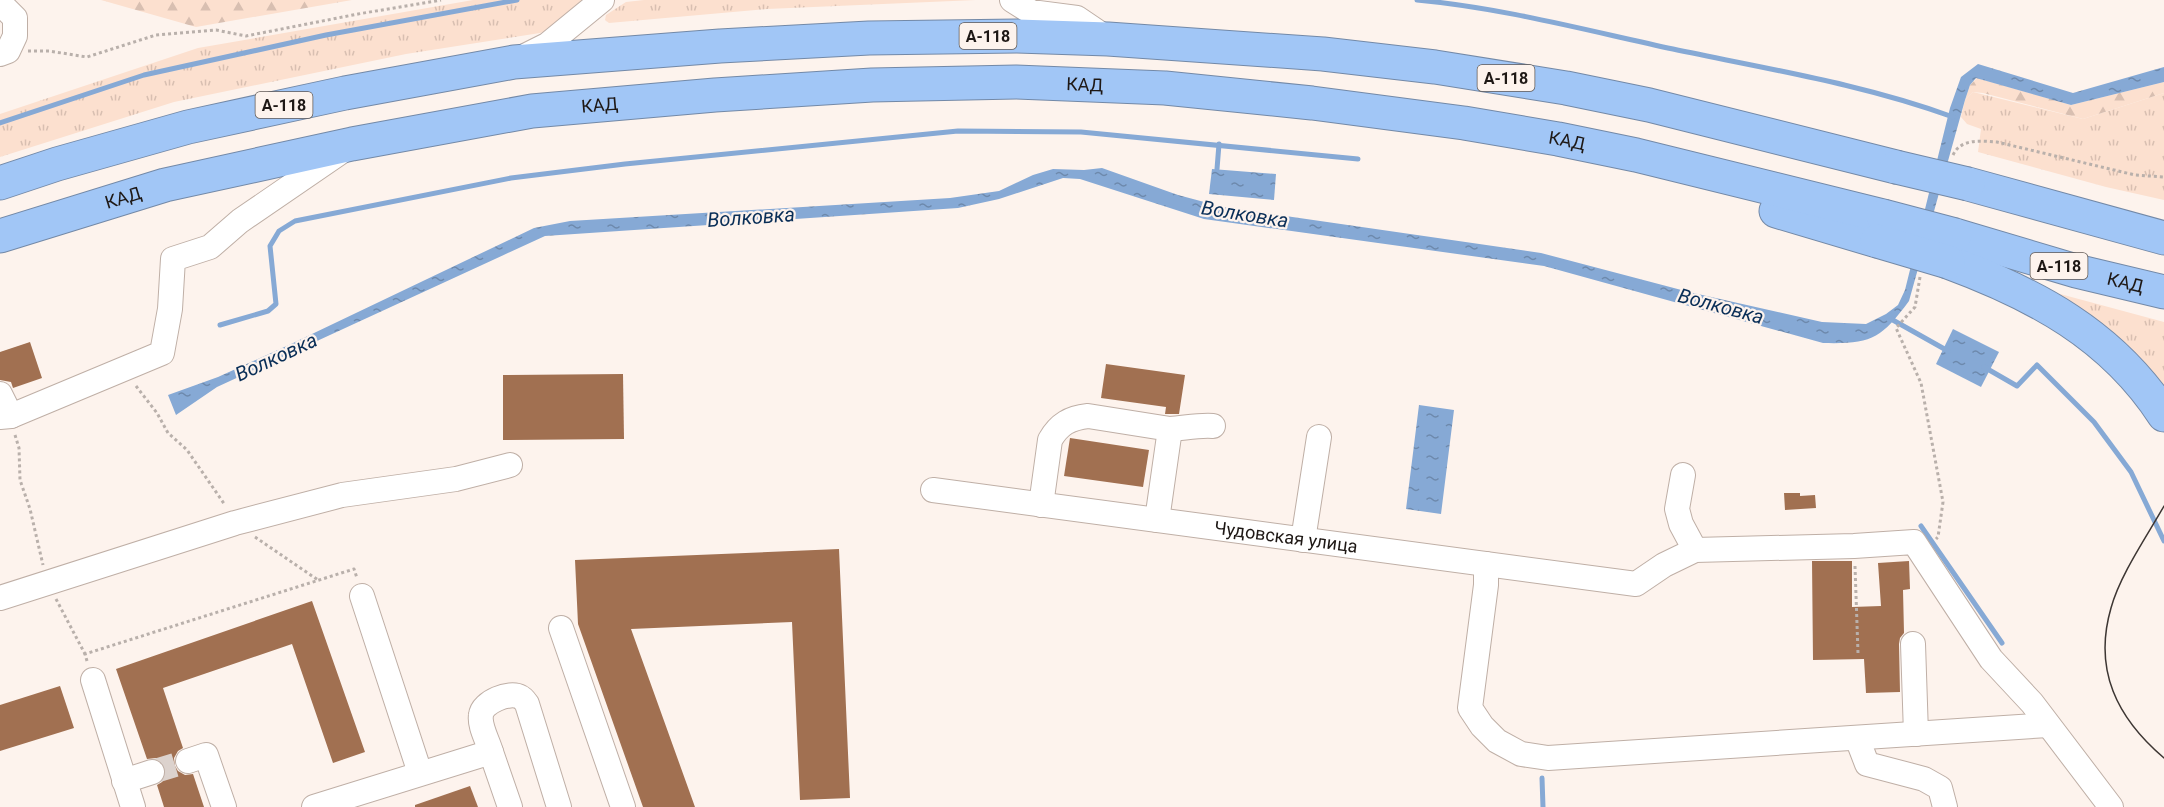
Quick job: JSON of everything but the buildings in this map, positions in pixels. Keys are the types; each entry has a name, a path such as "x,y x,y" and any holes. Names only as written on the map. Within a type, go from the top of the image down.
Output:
{"highway":[{"name":"А-118","path":"0,183 57,164 198,125 345,93 514,62 720,46 869,38 1017,36 1108,39 1323,54 1435,67 1566,88 1649,105 1968,184 2164,238"},
{"name":"КАД","path":"0,236 165,185 352,144 532,111 716,95 872,85 1016,82 1165,88 1312,103 1464,123 1558,139 1704,172 1880,228 1952,248 2076,270 2164,292"},
{"path":"1952,248 2090,334 2120,360 2144,386 2164,415"}],"street":[{"path":"514,62 547,45 602,0"},
{"path":"1012,0 1031,12 1077,18 1108,39"},
{"path":"0,3 15,18 15,36 4,52"},
{"path":"0,394 5,416 162,353 170,309 173,259 210,247 240,221 352,144"},
{"path":"1041,505 1050,440 1063,423 1076,417 1088,416 1170,429 1190,428 1198,425 1213,426"},
{"path":"1157,520 1170,429"},
{"path":"1303,540 1319,437"},
{"path":"0,598 235,524 342,495 456,479 510,465"},
{"path":"1683,475 1677,509 1681,524 1695,550 1854,546 1914,542 1991,659 2032,703 2111,807"},
{"name":"Чудовская улица","path":"933,490 1636,584 1664,565 1695,550"},
{"path":"1486,564 1486,585 1470,708 1482,726 1497,741 1521,754 1548,758 2048,725"},
{"path":"362,597 420,773"},
{"path":"561,628 622,807"},
{"path":"1912,644 1916,734"},
{"path":"93,680 133,807"},
{"path":"510,807 480,718 482,711 490,702 513,695 519,696 527,704 559,807"},
{"path":"1857,738 1867,764 1924,779 1940,788 1945,807"},
{"path":"314,807 491,752"},
{"path":"188,761 206,755 224,807"},
{"path":"124,781 152,772"}],"path":[{"path":"4,52 50,51 87,57 156,35 216,30 246,36 441,0"},
{"path":"1954,152 1964,143 1997,142 2136,175 2164,177"},
{"path":"1917,286 1915,307 1896,328 1921,382 1943,502 1938,537"},
{"path":"126,369 168,433 187,450 235,524 318,580"},
{"path":"5,416 19,448 20,480 30,509 47,583 84,654 93,680"},
{"path":"1854,546 1858,653"},
{"path":"84,654 354,569 362,597"}],"green space":[{"path":"101,0 352,0 196,27"},
{"path":"473,0 582,0 574,13 565,21 540,33 406,54 174,102 0,157 0,114 198,48"},
{"path":"644,0 976,0 767,9 609,23 605,20 606,15 626,2"},
{"path":"1977,78 2071,105 2164,82 2164,93 2083,119 1983,93 1973,92 1965,100 1970,85"},
{"path":"1973,92 2083,119 2164,93 2164,200 2106,187 1978,152 1981,129 1967,124 1961,117 1965,100"},
{"path":"2038,288 2164,322 2164,406"}],"water":[{"name":"Волковка","path":"1978,64 2073,93 2164,67 2164,82 2071,105 1976,78 1970,85 1965,100 1909,301 1882,332 1864,340 1823,343 1544,266 1204,219 1080,179 1063,178 999,199 958,208 545,236 217,387 176,415 168,395 218,377 291,344 534,228 570,221 950,198 999,191 1033,175 1053,169 1102,168 1178,195 1223,207 1541,253 1689,292 1822,322 1866,324 1898,305 1905,290 1950,108 1961,77"},
{"path":"1212,169 1276,174 1274,200 1209,194"},
{"path":"1953,329 1999,352 1981,387 1936,364"},
{"path":"1419,405 1454,410 1441,514 1406,509"}],"waterway":[{"path":"0,123 144,75 326,35 517,0"},
{"path":"1417,0 1514,14 1814,78 1885,95 1953,117"},
{"path":"220,325 268,311 276,304 270,246 279,231 295,221 511,178 625,164 958,131 1081,132 1358,159"},
{"path":"1217,169 1219,144"},
{"path":"1891,319 1948,351"},
{"path":"1984,367 2017,386 2037,365 2094,422 2131,472 2164,541"},
{"path":"1921,526 2002,643"},
{"path":"1542,778 1543,807"}],"tunnel":[{"path":"152,772 188,761"}],"tram line":[{"path":"2164,506 2127,569 2115,595 2106,631 2105,652 2107,672 2122,709 2147,743 2164,758"}]}
